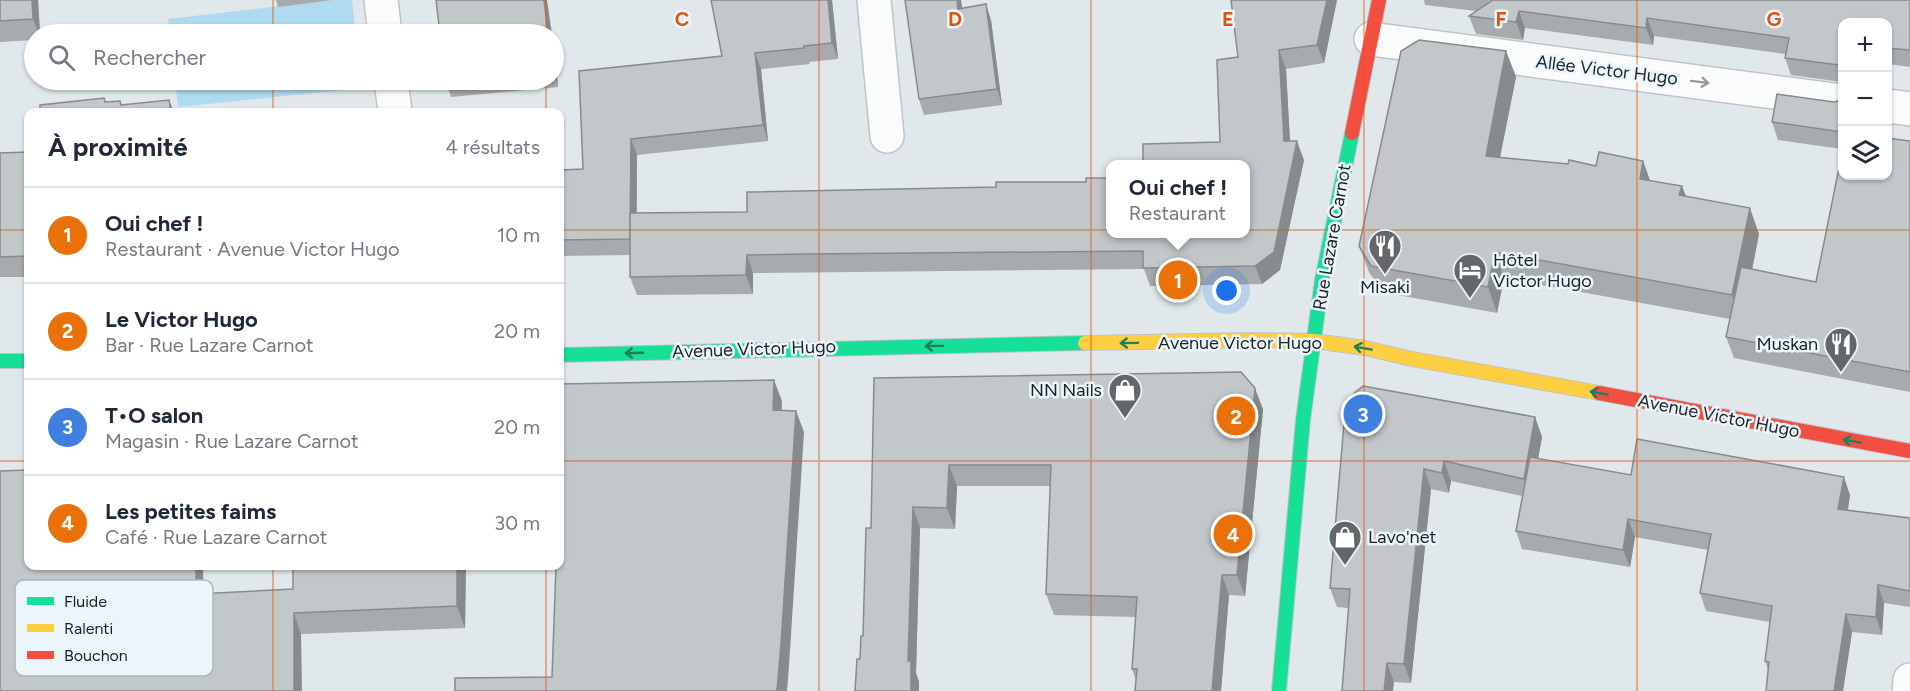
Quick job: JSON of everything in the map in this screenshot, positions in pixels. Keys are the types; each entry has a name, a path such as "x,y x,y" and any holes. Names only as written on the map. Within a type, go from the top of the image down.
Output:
{"street":[{"path":"381,0 384,24"},
{"path":"874,0 887,136"},
{"name":"Rue Lazare Carnot","path":"1279,691 1303,420 1326,252 1379,0"},
{"name":"Allée Victor Hugo","path":"1371,39 1838,100"},
{"path":"392,90 394,108"},
{"path":"1892,107 1910,109"},
{"name":"Avenue Victor Hugo","path":"564,355 854,347 1314,341 1365,348 1412,359 1910,451"},
{"path":"0,361 24,361"},
{"path":"1909,691 1910,680"}],"shaded area":[{"path":"333,0 352,0 355,24 169,24 168,19"},
{"path":"176,90 344,90 178,107"}],"building":[{"path":"0,0 32,0 33,19 0,21"},
{"path":"436,0 544,0 547,24 439,24"},
{"path":"711,0 828,0 832,43 755,53 763,125 631,139 630,239 564,240 564,170 583,169 579,71 722,56"},
{"path":"905,0 957,0 958,9 986,4 997,89 919,99"},
{"path":"1231,0 1327,0 1317,45 1279,50 1284,141 1297,141 1274,252 1255,266 1143,268 1143,251 747,255 746,275 630,277 630,213 747,212 747,192 996,187 996,182 1086,182 1086,178 1106,178 1106,238 1250,238 1250,160 1143,160 1143,144 1220,142 1217,60 1238,57"},
{"path":"1493,0 1910,0 1910,50 1892,48 1892,18 1838,18 1838,65 1785,58 1789,38 1647,18 1646,28 1519,11 1516,22 1469,16"},
{"path":"1419,40 1506,51 1486,156 1568,164 1569,160 1596,166 1599,152 1643,161 1640,179 1682,186 1679,195 1750,208 1732,295 1495,252 1488,287 1371,266 1359,246 1401,51"},
{"path":"1777,94 1838,101 1838,131 1772,122"},
{"path":"104,98 105,102 120,101 121,105 169,100 170,108 40,108 40,105"},
{"path":"1892,139 1910,141 1910,372 1726,337 1741,267 1816,282 1838,173 1838,180 1892,180"},
{"path":"24,152 24,256 0,257 0,153"},
{"path":"1241,372 1255,388 1237,575 1222,575 1212,691 1135,691 1137,669 1132,669 1137,597 1046,594 1051,465 949,465 947,508 913,507 908,661 911,661 911,691 855,691 857,659 860,659 861,636 863,636 866,528 871,528 874,378"},
{"path":"774,380 773,410 796,411 777,691 455,691 455,678 552,677 556,570 564,570 564,384"},
{"path":"1363,386 1535,417 1524,479 1444,461 1442,473 1424,469 1404,664 1387,663 1384,691 1342,691 1350,589 1330,588 1346,400"},
{"path":"1637,439 1844,477 1838,509 1910,518 1910,591 1878,585 1876,617 1846,614 1834,691 1766,691 1769,662 1765,661 1772,606 1700,593 1711,534 1628,519 1623,550 1516,531 1530,457 1631,475"},
{"path":"24,470 24,570 196,570 196,580 15,580 15,676 213,676 213,593 293,589 293,570 457,570 457,606 294,613 294,691 0,691 0,471"}],"traffic: fast":[{"path":"1279,691 1303,420 1322,280 1352,133"},
{"path":"564,355 1085,343"},
{"path":"0,361 24,361"}],"traffic: slow":[{"path":"1085,343 1314,341 1365,348 1412,359 1599,393"}],"traffic: jam":[{"path":"1352,133 1379,0"},
{"path":"1599,393 1910,451"}],"place":[{"name":"Misaki","path":"1385,275"},
{"name":"Oui chef !","path":"1178,280"},
{"name":"Hôtel Victor Hugo","path":"1470,299"},
{"name":"Muskan","path":"1841,373"},
{"name":"T•O salon","path":"1363,414"},
{"name":"Le Victor Hugo","path":"1236,416"},
{"name":"NN Nails","path":"1125,419"},
{"name":"Les petites faims","path":"1233,534"},
{"name":"Lavo'net","path":"1345,566"}]}
